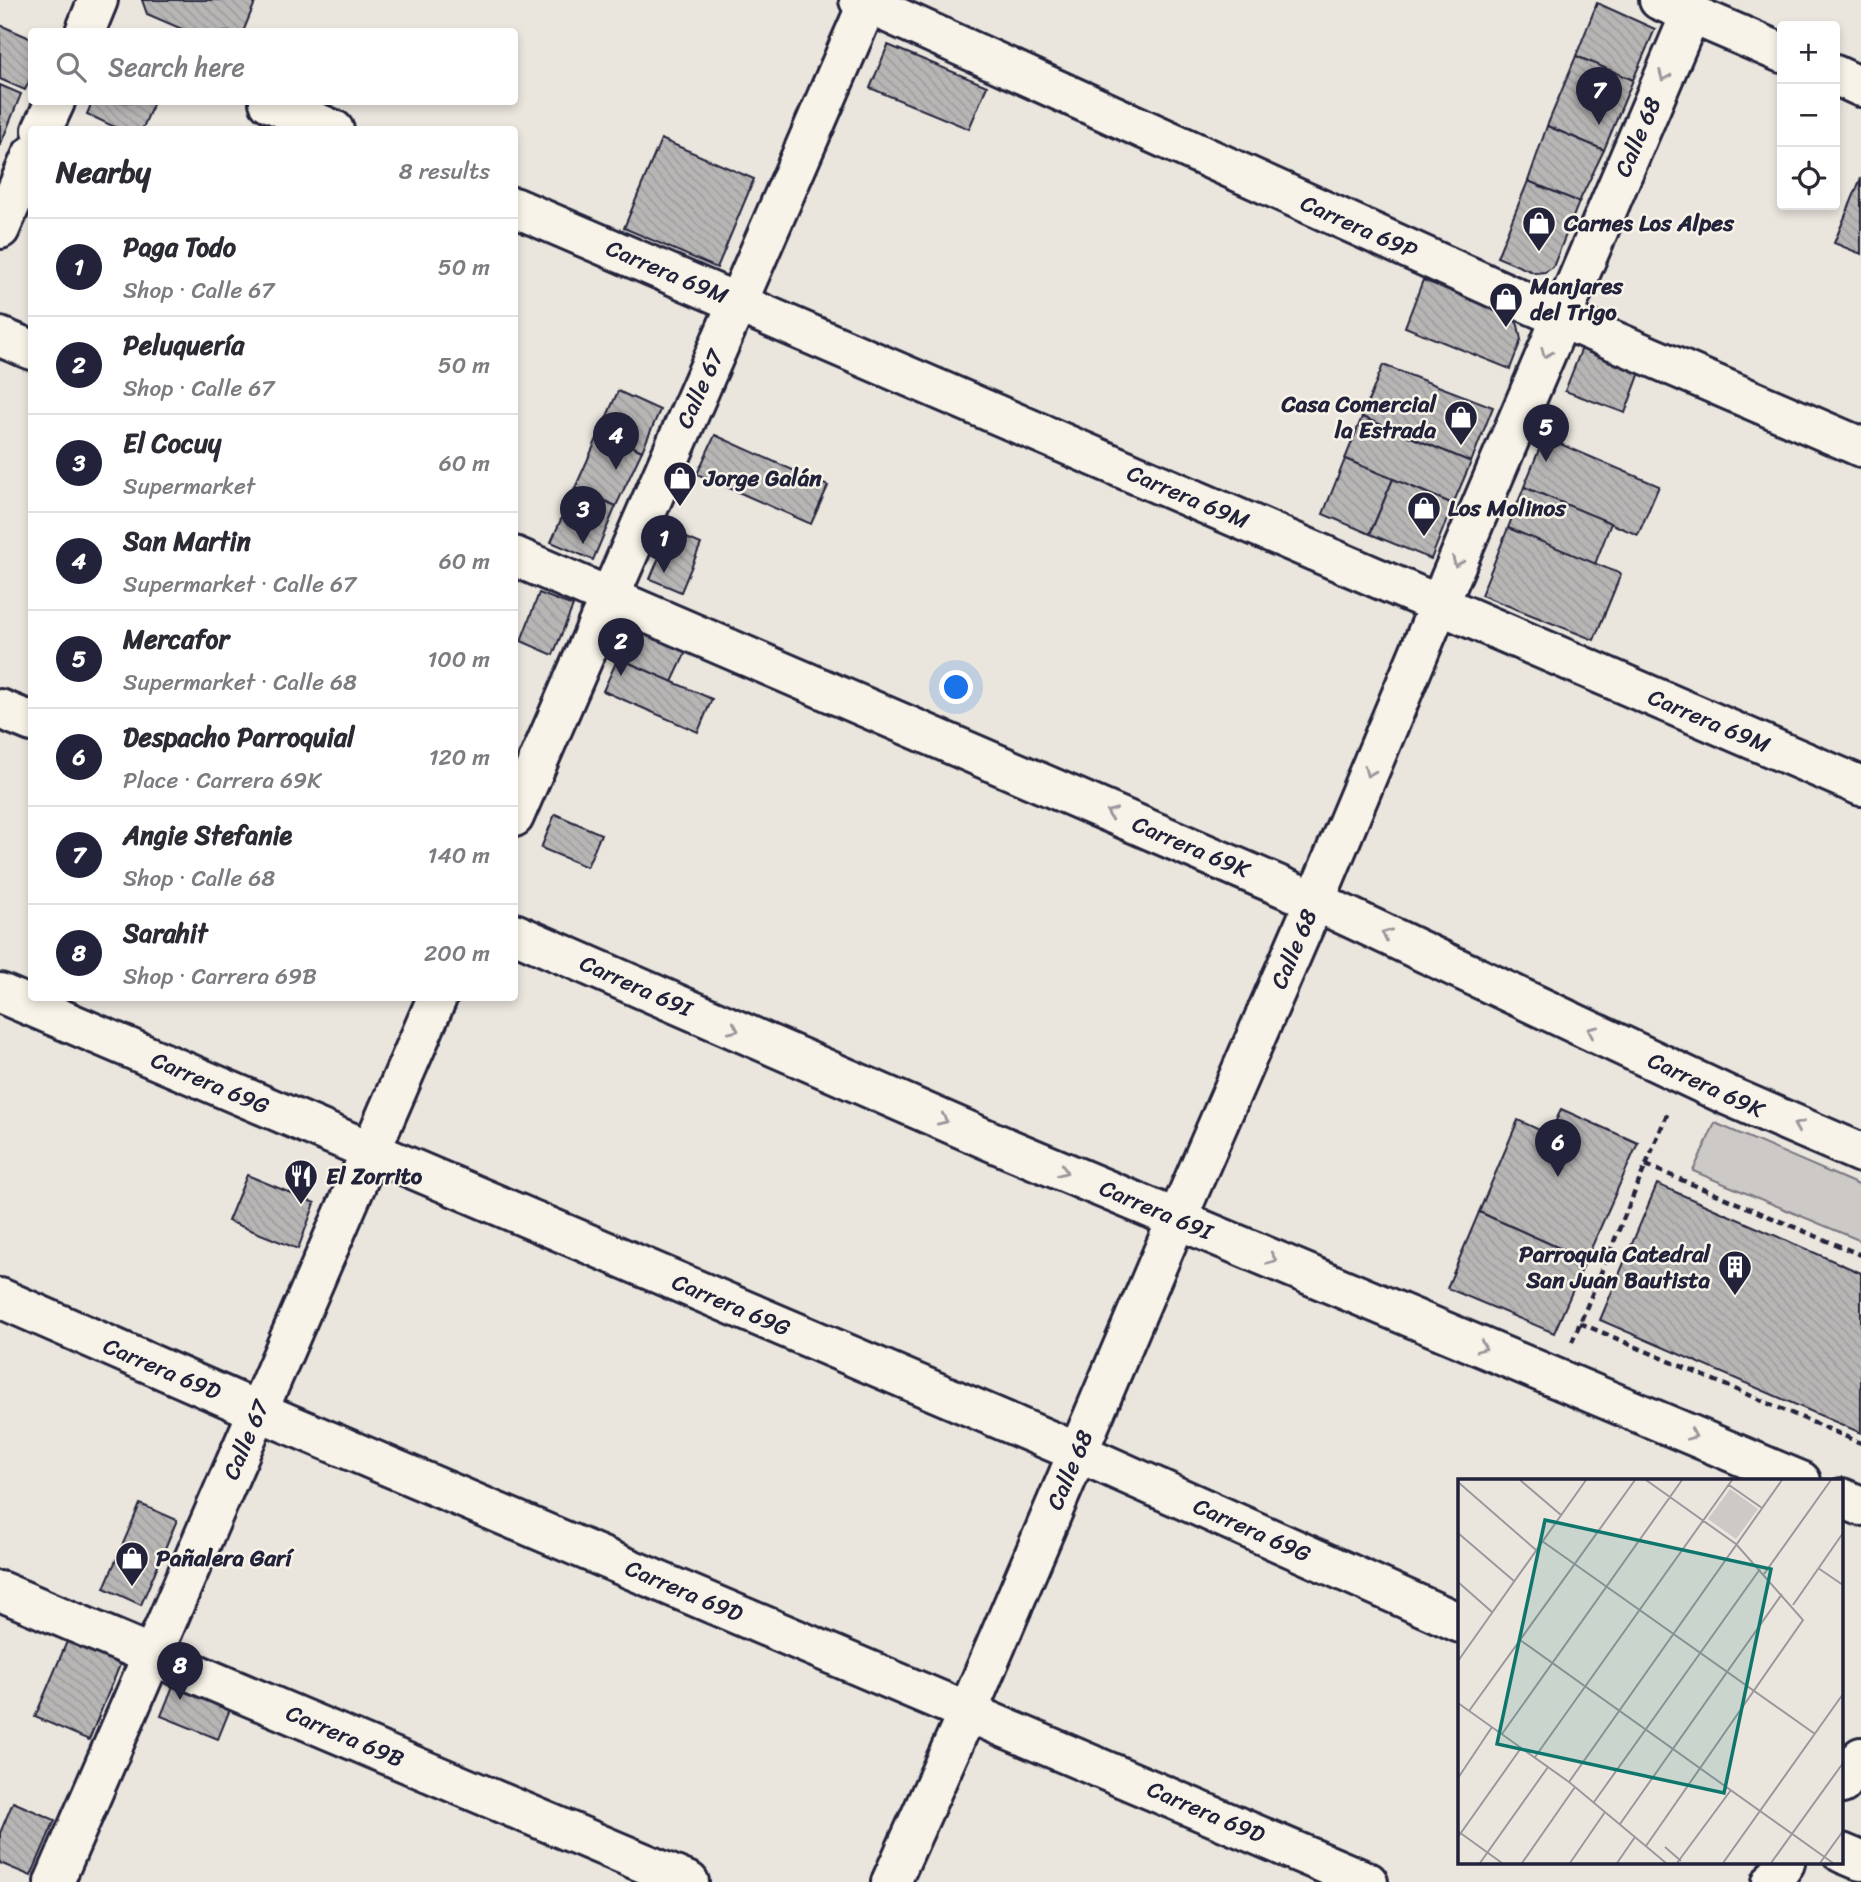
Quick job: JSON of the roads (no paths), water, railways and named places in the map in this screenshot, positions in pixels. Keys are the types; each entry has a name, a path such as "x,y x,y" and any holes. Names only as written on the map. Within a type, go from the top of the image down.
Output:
{"street":[{"name":"Calle 67","path":"518,808 738,303 865,1"},
{"name":"Carrera 69P","path":"865,1 1561,318 1861,447"},
{"name":"Calle 68","path":"891,1882 968,1711 1315,901 1561,318 1675,7"},
{"path":"1675,7 1777,50"},
{"path":"1840,77 1861,87"},
{"path":"45,126 54,105"},
{"path":"276,105 325,126"},
{"path":"0,229 8,190 28,161"},
{"name":"Carrera 69M","path":"518,209 1861,786"},
{"path":"0,337 28,348"},
{"name":"Carrera 69K","path":"518,558 1315,901 1729,1096 1861,1153"},
{"path":"0,709 28,720"},
{"name":"Carrera 69I","path":"518,935 987,1139 1796,1479"},
{"name":"Carrera 69G","path":"0,993 1077,1452 1458,1622"},
{"name":"Calle 67","path":"54,1882 436,1001"},
{"name":"Carrera 69D","path":"0,1298 258,1411 1368,1882"},
{"path":"1843,1498 1861,1506"},
{"name":"Carrera 69B","path":"0,1591 689,1882"},
{"path":"1843,1783 1861,1757"},
{"path":"1843,1853 1861,1861"},
{"path":"1772,1882 1784,1864"}],"place":[{"name":"Angie Stefanie","path":"1599,125"},
{"name":"Carnes Los Alpes","path":"1539,253"},
{"name":"Manjares del Trigo","path":"1506,329"},
{"name":"Casa Comercial la Estrada","path":"1461,447"},
{"name":"Mercafor","path":"1546,462"},
{"name":"San Martin","path":"616,470"},
{"name":"Jorge Galán","path":"680,508"},
{"name":"Los Molinos","path":"1424,538"},
{"name":"El Cocuy","path":"583,544"},
{"name":"Paga Todo","path":"664,573"},
{"name":"Peluquería","path":"621,676"},
{"name":"Despacho Parroquial","path":"1558,1177"},
{"name":"El Zorrito","path":"301,1206"},
{"name":"Parroquia Catedral San Juan Bautista","path":"1735,1297"},
{"name":"Pañalera Garí","path":"132,1588"},
{"name":"Sarahit","path":"180,1700"}]}
